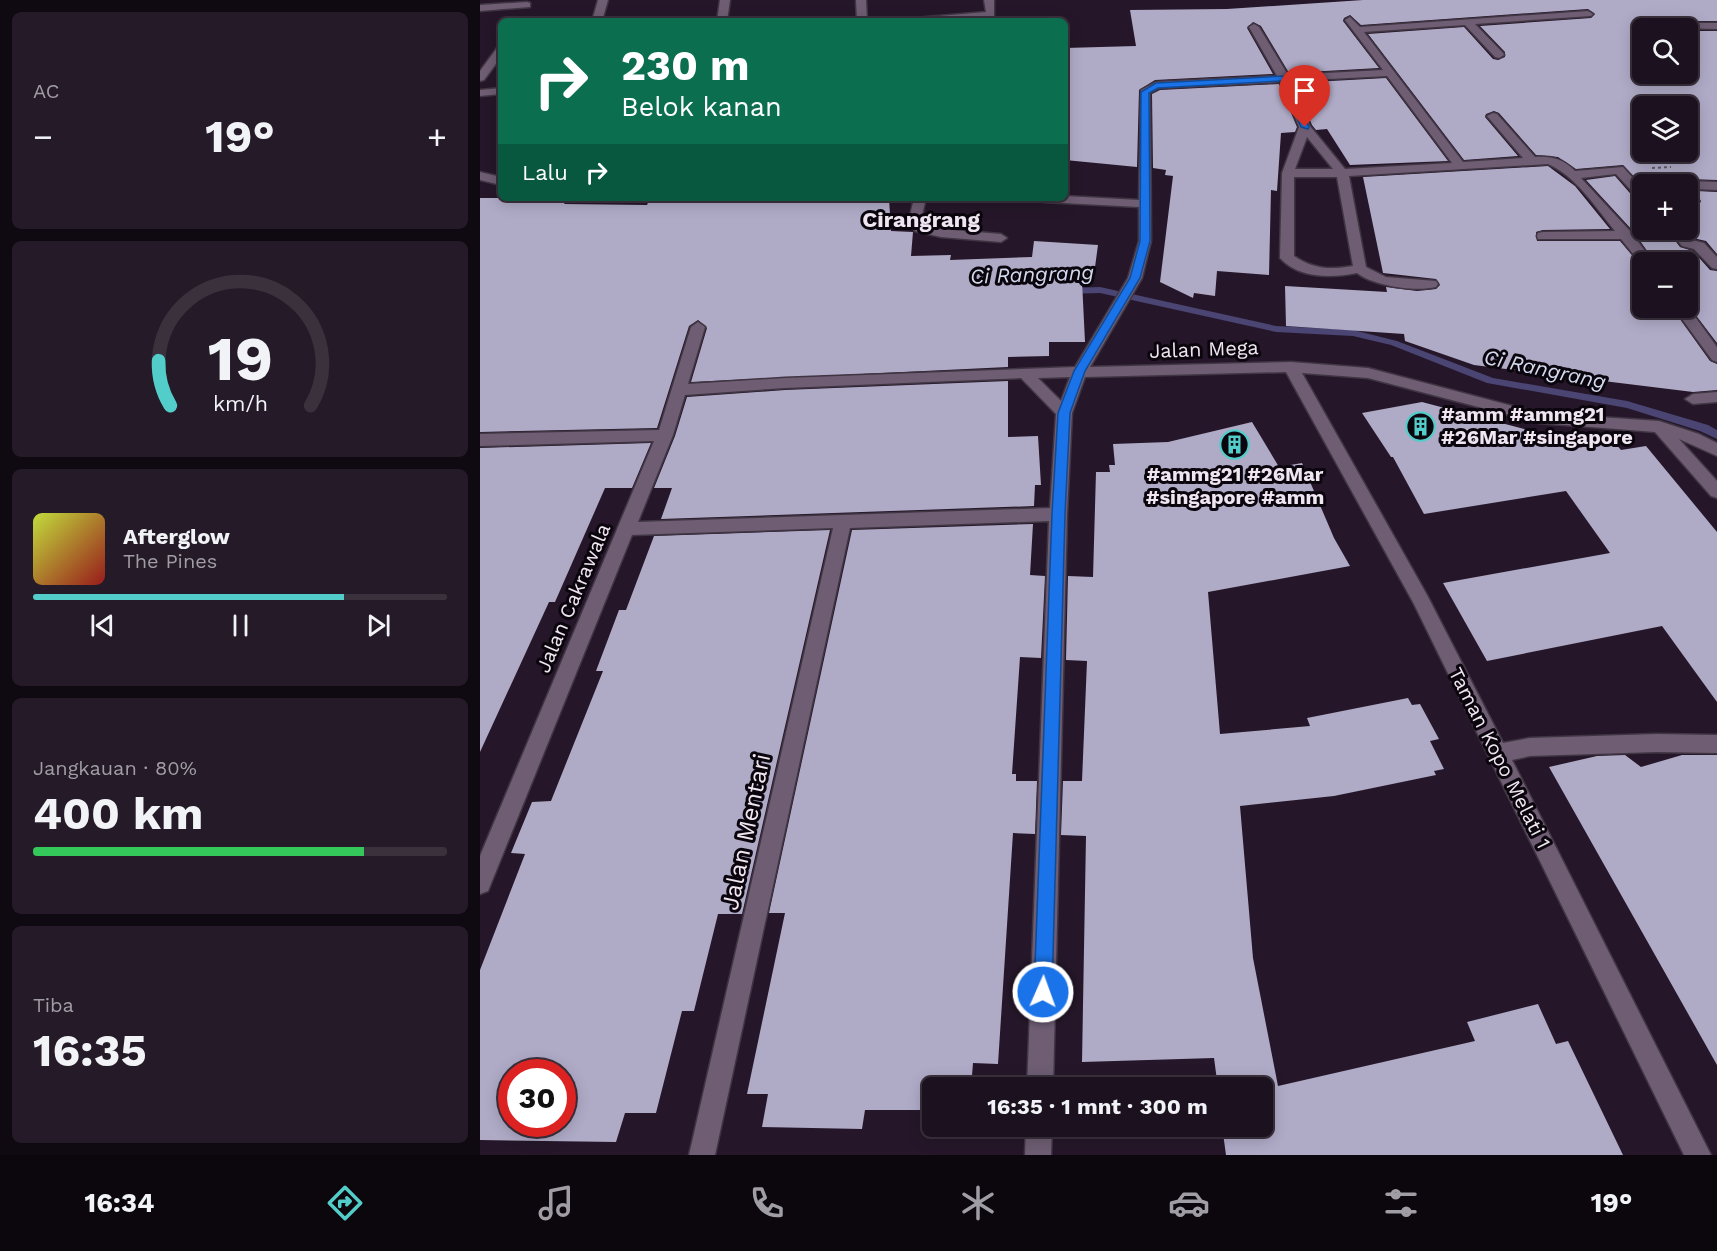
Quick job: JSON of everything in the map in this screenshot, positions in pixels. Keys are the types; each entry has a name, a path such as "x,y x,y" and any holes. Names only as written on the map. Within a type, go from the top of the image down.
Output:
{"street":[{"path":"598,18 603,0"},
{"path":"722,18 725,0"},
{"path":"861,0 862,18"},
{"path":"948,18 991,14 989,0"},
{"path":"480,8 527,6"},
{"path":"1357,30 1588,14"},
{"path":"1350,20 1461,167"},
{"path":"1467,22 1499,55"},
{"path":"1698,26 1717,26"},
{"path":"1254,27 1284,78 1305,127 1342,173 1360,268 1368,276 1378,280 1431,284"},
{"path":"480,56 498,53"},
{"path":"480,78 498,54"},
{"path":"1040,1077 1058,514 1064,413 1080,371 1135,278 1145,241 1145,92 1156,85 1390,73"},
{"path":"480,93 498,91"},
{"path":"1493,116 1532,161"},
{"path":"1305,127 1288,173 1287,258 1304,270 1324,273 1360,268"},
{"path":"1288,173 1342,173 1550,160 1558,162 1571,175 1639,252"},
{"path":"1571,175 1619,170 1632,184"},
{"path":"480,176 498,179"},
{"path":"1698,185 1717,186"},
{"path":"1068,199 1144,204"},
{"path":"919,201 915,220 920,228 940,233 1001,238"},
{"path":"1543,236 1626,236"},
{"path":"1684,240 1699,246 1717,265"},
{"path":"1688,318 1717,357"},
{"name":"Jalan Cakrawala","path":"480,883 665,435 681,390 698,327"},
{"name":"Jalan Mega","path":"681,390 785,383 1025,373 1291,367 1368,374 1539,418 1659,426 1693,438 1717,450"},
{"name":"Taman Kopo Melati 1","path":"1291,367 1421,600 1698,1155"},
{"path":"1025,373 1064,413"},
{"path":"1693,399 1717,397"},
{"path":"1659,426 1717,492"},
{"path":"480,440 665,435"},
{"path":"626,529 1058,514"},
{"name":"Jalan Mentari","path":"702,1155 843,522"},
{"path":"1498,753 1530,747 1657,742 1717,744"},
{"path":"1038,1155 1039,1137"}],"building":[{"path":"1363,0 1717,0 1717,21 1698,21 1698,18 1632,18 1632,84 1698,84 1698,31 1717,31 1717,180 1698,179 1698,174 1632,174 1623,165 1576,169 1558,157 1536,155 1499,113 1494,111 1486,114 1485,117 1518,156 1464,160 1368,34 1464,27 1493,59 1498,60 1505,57 1505,52 1480,26 1591,18 1595,14 1588,9 1361,25 1350,15 1343,21 1379,68 1289,73 1261,26 1253,22 1247,28 1273,74 1155,80 1139,90 1137,167 1068,160 1068,48 1136,46 1130,10 1227,9"},
{"path":"1386,78 1448,161 1350,165 1327,129 1316,130 1312,125 1294,83"},
{"path":"1279,84 1297,127 1295,132 1281,133 1277,191 1271,190 1269,275 1217,271 1215,296 1194,293 1193,298 1160,282 1173,176 1165,175 1166,170 1153,168 1152,94 1160,90"},
{"path":"1548,166 1575,186 1610,229 1543,230 1536,232 1537,241 1620,241 1632,255 1632,318 1679,318 1710,361 1717,364 1717,390 1693,392 1474,365 1405,341 1404,334 1286,326 1285,286 1387,292 1386,287 1417,291 1436,289 1440,285 1436,279 1383,273 1363,177"},
{"path":"1615,176 1632,195 1632,230 1586,180"},
{"path":"1698,191 1717,192 1717,254 1706,241 1698,239 1698,203 1701,202"},
{"path":"480,198 498,198 498,201 566,201 564,204 647,205 649,201 889,201 891,231 913,232 911,256 951,255 950,260 1032,257 1034,241 1098,245 1093,282 1082,281 1085,342 1049,342 1049,356 1008,357 1008,367 691,382 707,328 698,320 689,326 657,428 480,432"},
{"path":"1639,240 1675,240 1680,247 1694,252 1648,252"},
{"path":"1698,257 1710,270 1717,271 1717,343 1698,318"},
{"path":"1008,381 1008,437 1038,436 1041,485 1035,485 1034,506 661,519 672,488 654,488 675,436 687,397 785,390"},
{"path":"1422,402 1558,438 1568,437 1577,448 1614,442 1621,450 1646,446 1717,532 1717,702 1662,626 1487,661 1443,583 1610,553 1566,491 1424,514 1393,457 1362,413"},
{"path":"1252,422 1279,467 1302,463 1334,538 1350,566 1208,592 1220,734 1310,726 1307,718 1408,698 1412,705 1420,704 1439,739 1430,741 1444,769 1434,771 1436,775 1334,796 1240,806 1253,958 1278,1086 1475,1041 1467,1022 1538,1004 1556,1044 1568,1041 1623,1155 1226,1155 1224,1137 1273,1137 1273,1077 1217,1077 1214,1058 1082,1062 1086,836 1061,835 1063,781 1082,781 1087,661 1066,660 1068,576 1093,577 1096,472 1110,472 1109,465 1115,465 1113,444 1168,442"},
{"path":"651,443 632,488 605,488 555,602 549,602 480,752 480,448"},
{"path":"1033,524 1030,575 1045,576 1041,658 1020,657 1012,774 1016,774 1016,781 1037,781 1035,834 1013,833 998,1064 973,1063 972,1077 922,1077 922,1110 865,1110 862,1129 762,1127 768,1094 747,1094 785,913 769,913 852,530"},
{"path":"830,530 742,914 718,914 694,1011 682,1011 656,1113 625,1113 616,1142 480,1140 480,970 525,854 511,853 532,802 551,801 603,671 596,671 619,610 626,610 654,536"},
{"path":"1625,755 1641,767 1682,755 1717,755 1717,1065 1549,767 1597,756"}],"waterway":[{"name":"Ci Rangrang","path":"1067,291 1100,290 1276,329 1353,333 1394,343 1491,381 1627,405 1704,428 1717,435"}],"place":[{"name":"#amm #ammg21 #26Mar #singapore","path":"1420,426"},
{"name":"#ammg21 #26Mar #singapore #amm","path":"1235,444"}],"district":[{"name":"Cirangrang","path":"921,219"}],"route":[{"path":"1043,992 1058,514 1062,480 1064,413 1080,371 1135,278 1145,241 1145,92 1156,85 1284,78 1305,127"}]}
